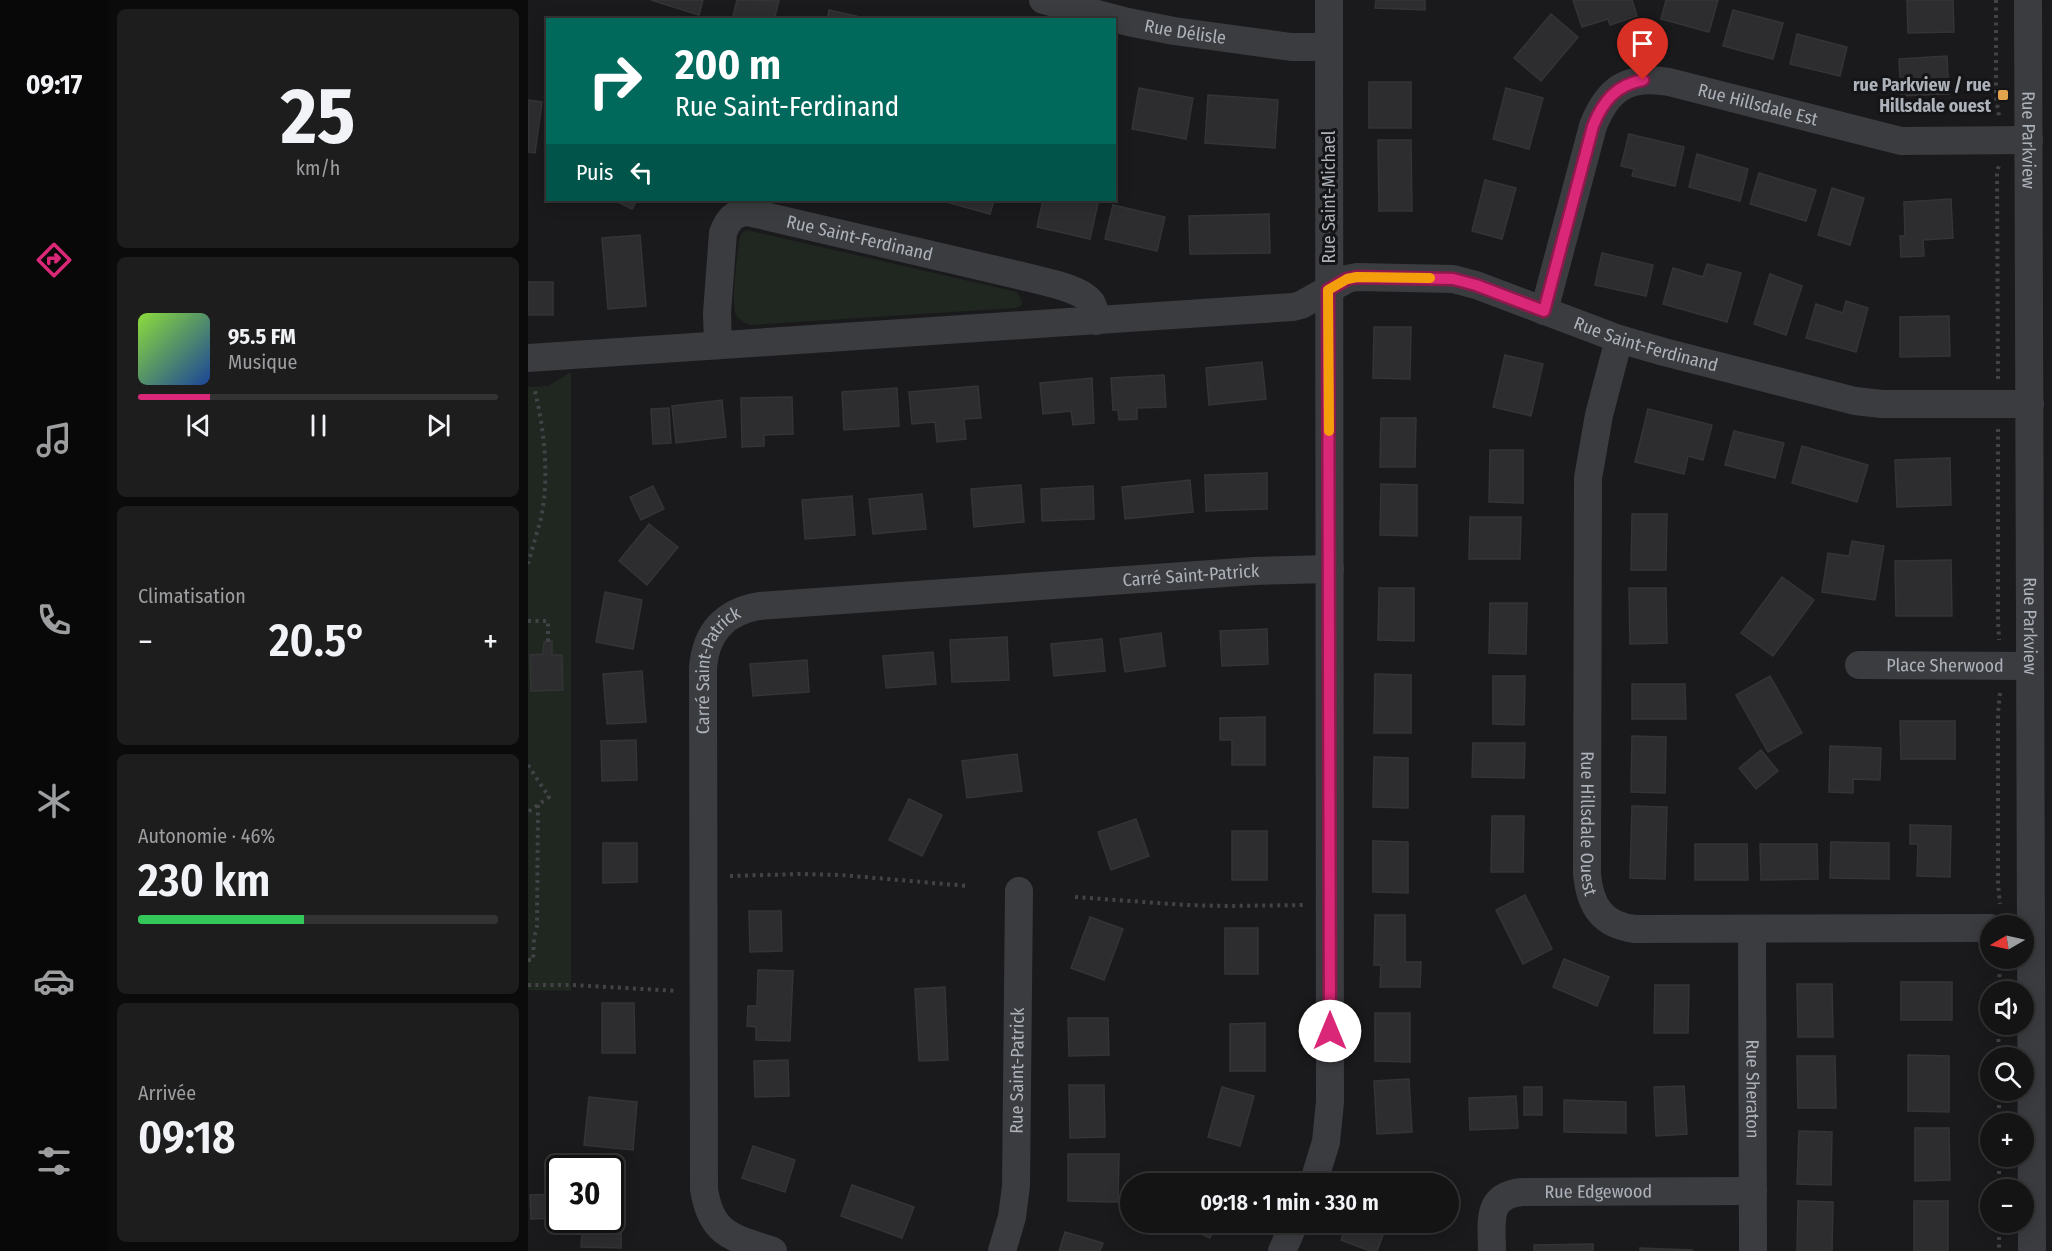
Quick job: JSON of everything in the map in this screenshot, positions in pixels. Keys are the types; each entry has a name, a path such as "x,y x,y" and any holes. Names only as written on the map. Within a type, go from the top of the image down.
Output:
{"street":[{"name":"Rue Délisle","path":"1043,0 1113,18"},
{"name":"Rue Saint-Michael","path":"1316,1173 1326,1142 1330,1102 1329,0"},
{"name":"Rue Parkview","path":"2027,915 2030,666 2028,0"},
{"name":"Rue Délisle","path":"1116,19 1174,31 1291,47 1329,47"},
{"name":"Rue Hillsdale Est","path":"1544,311 1593,126 1611,94 1632,82 1643,80 1669,82 1901,141 2028,140"},
{"name":"Rue Saint-Ferdinand","path":"718,344 717,313 723,232 732,216 748,212 1067,289 1084,296 1091,303 1096,321"},
{"name":"Rue Saint-Ferdinand","path":"528,358 1293,307 1347,279 1357,277 1453,279 1476,285 1619,339 1868,404 2030,404"},
{"name":"Rue Hillsdale Ouest","path":"1619,339 1599,415 1588,478 1588,887 1591,899 1604,918 1623,928 1635,929 1980,928"},
{"name":"Carré Saint-Patrick","path":"773,1251 738,1239 723,1231 709,1213 704,1189 704,667 707,647 718,627 737,612 759,606 1254,571 1330,569"},
{"name":"Place Sherwood","path":"1859,665 2030,666"},
{"name":"Rue Saint-Patrick","path":"1002,1251 1012,1217 1016,1186 1019,891"},
{"name":"Rue Sheraton","path":"1752,928 1753,1251"},
{"name":"Rue Parkview","path":"2032,969 2042,1065 2032,1251"},
{"name":"Rue Edgewood","path":"1492,1251 1492,1214 1495,1204 1507,1194 1753,1191"},
{"path":"1282,1251 1290,1233"}],"path":[{"name":"Rue Parkview","path":"1996,0 1996,97 1999,108"},
{"name":"Rue Parkview","path":"1998,371 1997,173 2000,166"},
{"path":"528,564 541,517 544,468 541,416 534,387"},
{"name":"Rue Parkview","path":"1998,440 1999,629"},
{"path":"528,621 548,621 548,642"},
{"path":"2000,700 1998,713 1998,884 2000,893"},
{"path":"528,765 549,797 528,812"},
{"path":"528,960 533,960 537,926 537,805"},
{"path":"722,876 830,875 968,886"},
{"path":"1075,897 1196,905 1312,905"},
{"path":"528,985 573,985 686,992"},
{"path":"1999,1101 1999,1111 2005,1111"},
{"path":"1999,1233 1999,1251"}],"shaded area":[{"path":"747,230 1017,292 1022,302 1021,306 751,325 739,319 734,308 739,239"},
{"path":"571,372 571,991 528,990 528,387 548,386"}],"building":[{"path":"651,0 703,0 699,15"},
{"path":"737,0 779,1 775,18 732,18"},
{"path":"1376,0 1425,0 1425,10 1375,8"},
{"path":"1573,0 1632,0 1637,16 1610,25 1608,19 1582,27"},
{"path":"1666,0 1718,0 1709,32 1661,19"},
{"path":"1907,0 1953,0 1954,32 1908,33"},
{"path":"829,10 865,18 827,18"},
{"path":"1733,10 1783,23 1773,59 1723,46"},
{"path":"1551,14 1578,37 1541,81 1514,58"},
{"path":"1797,34 1847,47 1840,76 1790,64"},
{"path":"1947,56 1949,94 1901,96 1899,59"},
{"path":"1369,82 1411,82 1411,128 1369,128"},
{"path":"1139,88 1193,98 1186,139 1132,129"},
{"path":"1506,88 1543,98 1529,149 1493,139"},
{"path":"1208,95 1278,100 1275,148 1205,143"},
{"path":"528,100 542,102 535,153 528,152"},
{"path":"1629,134 1684,147 1675,186 1632,176 1634,169 1621,166"},
{"path":"1378,140 1411,140 1412,211 1379,211"},
{"path":"1697,154 1748,169 1740,201 1689,187"},
{"path":"1759,173 1816,190 1806,221 1750,204"},
{"path":"1485,180 1516,188 1502,239 1472,231"},
{"path":"1832,188 1864,198 1850,245 1818,235"},
{"path":"1951,199 1953,238 1923,240 1924,256 1901,257 1900,236 1905,236 1904,202"},
{"path":"616,201 636,201 632,209"},
{"path":"943,201 994,201 990,214"},
{"path":"1043,201 1098,203 1090,239 1037,227"},
{"path":"1113,205 1165,217 1157,251 1105,239"},
{"path":"1269,214 1270,253 1190,254 1189,216"},
{"path":"640,235 646,306 608,309 602,238"},
{"path":"1602,253 1653,265 1646,296 1595,285"},
{"path":"1707,264 1741,273 1727,322 1663,304 1673,268 1703,277"},
{"path":"1770,274 1802,286 1786,335 1754,324"},
{"path":"528,282 553,282 553,315 528,315"},
{"path":"1846,301 1868,308 1856,352 1806,338 1816,304 1843,313"},
{"path":"1949,316 1950,356 1900,357 1900,317"},
{"path":"1374,327 1411,327 1410,379 1373,378"},
{"path":"1505,355 1543,364 1531,416 1493,407"},
{"path":"1262,362 1266,399 1209,405 1206,368"},
{"path":"1164,375 1166,407 1137,408 1137,419 1119,420 1118,410 1113,410 1111,378"},
{"path":"1092,378 1094,423 1073,425 1071,411 1043,414 1040,383"},
{"path":"978,386 981,418 964,419 966,439 937,442 935,422 912,424 909,392"},
{"path":"897,388 899,426 844,430 842,392"},
{"path":"792,397 793,434 764,435 764,446 742,447 741,398"},
{"path":"722,400 726,437 676,443 672,406"},
{"path":"669,408 671,443 653,444 651,409"},
{"path":"1648,409 1712,425 1703,460 1688,456 1684,474 1635,462"},
{"path":"1381,418 1416,418 1415,467 1380,467"},
{"path":"1734,431 1784,443 1775,478 1725,465"},
{"path":"1802,446 1868,465 1857,502 1792,483"},
{"path":"1490,450 1523,450 1523,503 1489,502"},
{"path":"1950,458 1951,505 1897,507 1895,460"},
{"path":"1267,473 1267,509 1206,511 1205,475"},
{"path":"1190,480 1193,512 1125,519 1122,487"},
{"path":"1381,484 1417,485 1417,536 1380,535"},
{"path":"1021,485 1024,522 974,527 971,489"},
{"path":"653,486 664,509 641,520 630,497"},
{"path":"1093,486 1094,519 1042,521 1041,489"},
{"path":"922,494 926,529 873,534 869,499"},
{"path":"852,496 855,535 805,539 802,500"},
{"path":"1632,514 1667,514 1666,570 1631,570"},
{"path":"1470,517 1521,517 1520,559 1469,559"},
{"path":"649,524 678,547 647,585 619,561"},
{"path":"1852,541 1884,546 1875,600 1822,592 1828,553 1849,556"},
{"path":"1951,560 1952,616 1896,616 1895,561"},
{"path":"1782,577 1814,600 1773,656 1741,633"},
{"path":"1379,588 1414,588 1414,641 1378,640"},
{"path":"1629,588 1666,588 1667,643 1630,644"},
{"path":"605,592 642,600 633,649 596,642"},
{"path":"1490,603 1527,603 1526,654 1489,653"},
{"path":"1267,629 1268,664 1222,666 1220,631"},
{"path":"1161,633 1165,666 1125,672 1120,639"},
{"path":"1007,637 1009,680 952,682 950,640"},
{"path":"1102,639 1105,671 1054,676 1051,644"},
{"path":"552,641 552,655 562,655 563,690 531,691 530,655 543,654 544,642"},
{"path":"933,652 936,684 886,688 883,656"},
{"path":"807,660 809,692 753,696 750,664"},
{"path":"642,671 646,722 607,724 603,674"},
{"path":"1375,674 1411,675 1411,733 1374,733"},
{"path":"1493,676 1525,676 1524,725 1493,724"},
{"path":"1770,676 1802,733 1768,752 1736,695"},
{"path":"1632,684 1685,684 1686,719 1632,719"},
{"path":"1265,717 1265,765 1232,765 1232,740 1220,740 1220,718"},
{"path":"1900,721 1955,721 1955,759 1901,759"},
{"path":"1632,736 1666,737 1665,793 1631,792"},
{"path":"636,740 637,780 602,781 601,741"},
{"path":"1473,743 1525,743 1524,778 1472,777"},
{"path":"1830,746 1881,748 1880,780 1853,779 1853,793 1829,792"},
{"path":"1761,750 1778,771 1756,789 1739,768"},
{"path":"1017,754 1022,791 967,798 962,761"},
{"path":"1374,757 1408,758 1408,808 1373,807"},
{"path":"909,799 942,815 922,856 889,840"},
{"path":"1632,806 1667,807 1665,879 1630,878"},
{"path":"1492,816 1524,816 1523,872 1491,872"},
{"path":"1136,819 1149,856 1111,870 1098,832"},
{"path":"1910,825 1951,826 1950,877 1917,876 1918,844 1910,844"},
{"path":"1232,831 1267,831 1267,880 1232,880"},
{"path":"1373,841 1408,842 1408,893 1373,892"},
{"path":"1831,842 1889,843 1889,879 1830,878"},
{"path":"603,843 637,843 637,882 603,883"},
{"path":"1695,844 1747,844 1748,880 1695,880"},
{"path":"1760,844 1817,844 1818,879 1761,880"},
{"path":"1525,895 1552,949 1523,964 1496,910"},
{"path":"749,911 781,911 782,951 750,952"},
{"path":"1375,915 1405,915 1405,962 1421,962 1420,987 1380,987 1381,965 1374,965"},
{"path":"1090,917 1123,929 1104,980 1071,968"},
{"path":"1225,928 1258,928 1258,974 1225,974"},
{"path":"1564,959 1609,977 1597,1006 1553,987"},
{"path":"758,970 793,971 790,1041 756,1040 756,1027 747,1026 748,1006 757,1006"},
{"path":"1901,982 1952,982 1952,1020 1901,1020"},
{"path":"1797,984 1832,984 1833,1037 1798,1037"},
{"path":"1655,985 1689,985 1688,1033 1654,1033"},
{"path":"945,987 948,1060 919,1061 915,989"},
{"path":"602,1003 634,1003 635,1053 602,1053"},
{"path":"1375,1013 1410,1013 1410,1062 1375,1061"},
{"path":"1068,1018 1108,1018 1109,1055 1069,1056"},
{"path":"1265,1023 1265,1071 1230,1071 1230,1024"},
{"path":"1908,1055 1949,1056 1949,1112 1908,1111"},
{"path":"1797,1056 1835,1056 1836,1108 1798,1108"},
{"path":"788,1060 789,1096 755,1097 754,1061"},
{"path":"1409,1079 1412,1132 1377,1134 1374,1081"},
{"path":"1069,1085 1104,1085 1105,1137 1070,1138"},
{"path":"1684,1086 1687,1134 1656,1136 1654,1087"},
{"path":"1222,1087 1254,1096 1240,1146 1208,1137"},
{"path":"1524,1087 1542,1087 1542,1115 1524,1115"},
{"path":"1516,1096 1518,1128 1470,1130 1469,1098"},
{"path":"589,1097 637,1102 633,1150 584,1145"},
{"path":"1564,1100 1626,1102 1626,1133 1564,1132"},
{"path":"1915,1128 1949,1128 1950,1180 1915,1181"},
{"path":"1799,1131 1832,1132 1831,1185 1797,1184"},
{"path":"753,1146 795,1160 785,1192 742,1178"},
{"path":"1068,1154 1119,1154 1118,1202 1068,1201"},
{"path":"852,1185 914,1207 902,1238 841,1216"},
{"path":"546,1194 546,1218 531,1219 530,1195"},
{"path":"1798,1201 1833,1202 1832,1251 1797,1251"},
{"path":"1914,1201 1948,1201 1948,1251 1914,1251"},
{"path":"1065,1232 1103,1243 1100,1251 1059,1251"},
{"path":"582,1233 621,1233 621,1248 581,1247"},
{"path":"1199,1233 1212,1233 1210,1238"},
{"path":"1344,1233 1384,1233 1377,1251 1370,1251 1341,1240"},
{"path":"1593,1244 1593,1251 1534,1251 1534,1245"},
{"path":"1640,1248 1692,1250 1692,1251 1640,1251"}],"slow traffic":[{"path":"1329,431 1328,290 1347,279 1357,277 1430,278"}],"place":[{"name":"rue Parkview / rue Hillsdale ouest","path":"2003,95"}],"route":[{"path":"1330,1031 1328,290 1347,279 1357,277 1453,279 1465,281 1544,311 1598,113 1611,94 1620,87 1643,80"}]}
